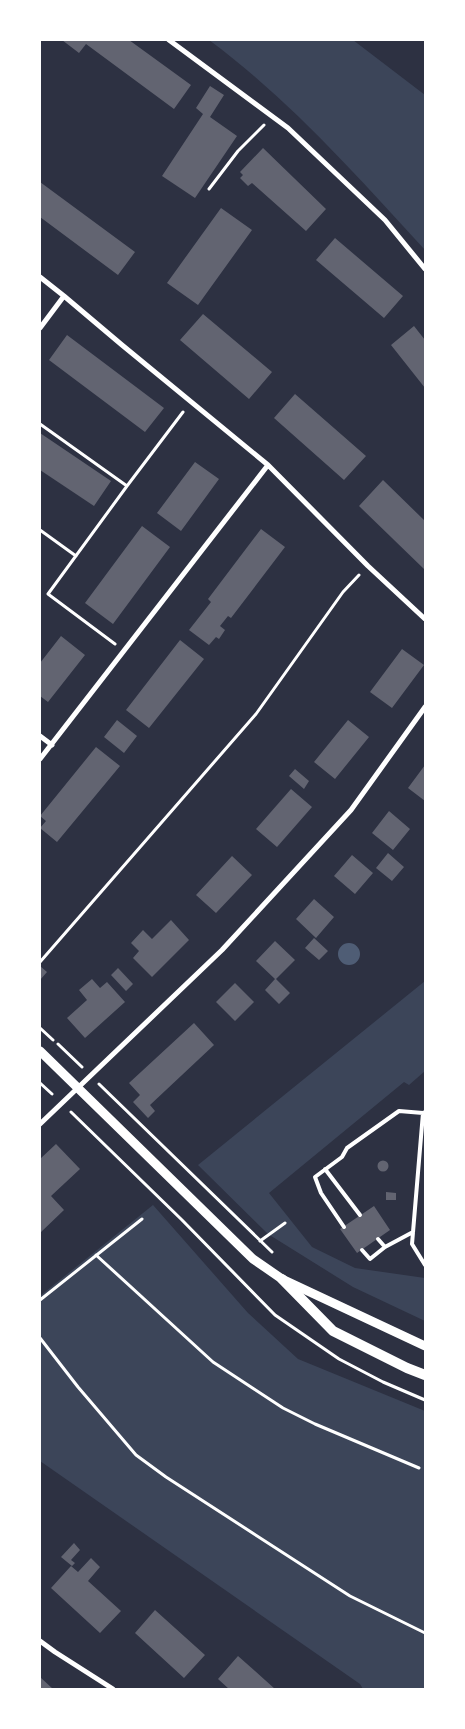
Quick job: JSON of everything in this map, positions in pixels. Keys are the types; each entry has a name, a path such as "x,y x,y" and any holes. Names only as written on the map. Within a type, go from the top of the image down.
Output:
{"main road":[{"path":"282,1279 333,1331 425,1375"}],"street":[{"path":"169,40 288,128 384,220 425,269"},
{"path":"40,278 268,466 368,566 425,619"},
{"path":"40,328 64,296"},
{"path":"40,760 268,466"},
{"path":"40,1124 222,950 351,810 425,707"},
{"path":"40,736 52,745"},
{"path":"40,1051 253,1259 282,1279 425,1346"},
{"path":"40,1641 113,1689"}],"lane":[{"path":"344,1227 320,1193 315,1177 342,1157 347,1148 399,1111 424,1113 412,1244 425,1265"},
{"path":"325,1169 360,1215"},
{"path":"362,1250 370,1259 385,1247 413,1232"},
{"path":"378,1239 385,1247"}],"path":[{"path":"208,189 238,151 272,117"},
{"path":"124,651 48,594 191,402"},
{"path":"40,424 127,486"},
{"path":"40,530 76,556"},
{"path":"40,962 256,714 344,592 368,566"},
{"path":"40,1028 91,1075 278,1258"},
{"path":"40,1300 142,1219"},
{"path":"260,1241 285,1224"},
{"path":"96,1255 213,1362 283,1408 315,1424 419,1468"},
{"path":"40,1338 78,1387 136,1455 166,1477 350,1596 425,1633"}],"shaded area":[{"path":"209,40 353,40 425,95 425,250 295,113 239,63"},
{"path":"349,943 357,946 360,954 357,962 349,965 341,962 338,954 341,946"},
{"path":"425,981 425,1071 409,1085 404,1082 269,1193 312,1247 355,1268 425,1278 425,1321 353,1287 268,1234 198,1165"},
{"path":"153,1205 248,1313 298,1359 425,1411 425,1689 363,1689 360,1684 40,1461 40,1296"}],"building":[{"path":"62,40 129,40 191,85 174,109 86,44 79,53"},
{"path":"210,86 224,95 210,117 237,136 195,198 162,176 203,114 196,108"},
{"path":"263,148 326,209 306,231 252,183 248,186 240,178 243,175 240,172"},
{"path":"40,182 135,252 118,275 40,217"},
{"path":"221,208 252,230 198,305 167,283"},
{"path":"335,238 403,296 384,318 316,260"},
{"path":"203,314 272,372 249,399 180,340"},
{"path":"414,326 425,340 425,388 391,345"},
{"path":"67,335 164,408 145,432 49,360"},
{"path":"295,394 366,456 344,480 274,418"},
{"path":"40,433 111,481 94,506 40,470"},
{"path":"195,462 219,479 181,531 157,513"},
{"path":"383,480 425,521 425,570 359,506"},
{"path":"142,526 170,547 113,624 85,603"},
{"path":"261,529 285,547 231,618 228,616 220,626 225,630 219,639 216,637 209,645 189,630 211,602 208,599"},
{"path":"61,636 85,655 48,702 40,696 40,663"},
{"path":"180,640 204,659 149,728 126,710"},
{"path":"402,649 424,665 392,708 370,692"},
{"path":"117,720 137,736 124,753 104,737"},
{"path":"348,720 369,737 335,779 314,762"},
{"path":"96,747 120,766 57,842 40,828 46,821 40,816"},
{"path":"425,765 425,801 408,788"},
{"path":"295,769 309,781 304,789 289,776"},
{"path":"291,789 312,807 277,847 256,829"},
{"path":"389,811 410,829 393,850 372,833"},
{"path":"388,853 404,867 392,881 376,868"},
{"path":"352,855 373,873 355,894 334,876"},
{"path":"232,856 252,875 216,913 196,895"},
{"path":"314,899 334,917 316,938 296,919"},
{"path":"171,920 189,940 152,977 133,958 139,951 131,943 143,930 152,939"},
{"path":"314,938 328,951 319,960 305,948"},
{"path":"275,941 295,960 276,979 290,993 279,1004 265,990 275,979 256,961"},
{"path":"40,966 47,972 40,980"},
{"path":"118,968 133,984 126,991 111,975"},
{"path":"92,979 100,988 107,982 125,1002 85,1038 67,1018 87,1000 79,990"},
{"path":"235,983 254,1002 235,1021 216,1002"},
{"path":"194,1023 214,1045 150,1105 155,1111 148,1118 133,1102 140,1095 129,1083"},
{"path":"56,1144 80,1169 51,1196 64,1210 40,1233 40,1159"},
{"path":"381,1161 385,1161 388,1166 387,1170 381,1171 378,1168 378,1164"},
{"path":"386,1192 396,1193 396,1200 386,1200"},
{"path":"374,1206 390,1230 357,1253 340,1229"},
{"path":"74,1543 80,1550 71,1560 75,1563 72,1566 61,1557"},
{"path":"91,1558 100,1567 88,1581 121,1611 100,1633 51,1588 71,1566 78,1572"},
{"path":"155,1610 205,1655 184,1678 135,1633"},
{"path":"238,1656 275,1689 229,1689 218,1679"},
{"path":"40,1677 53,1689 40,1689"}]}
